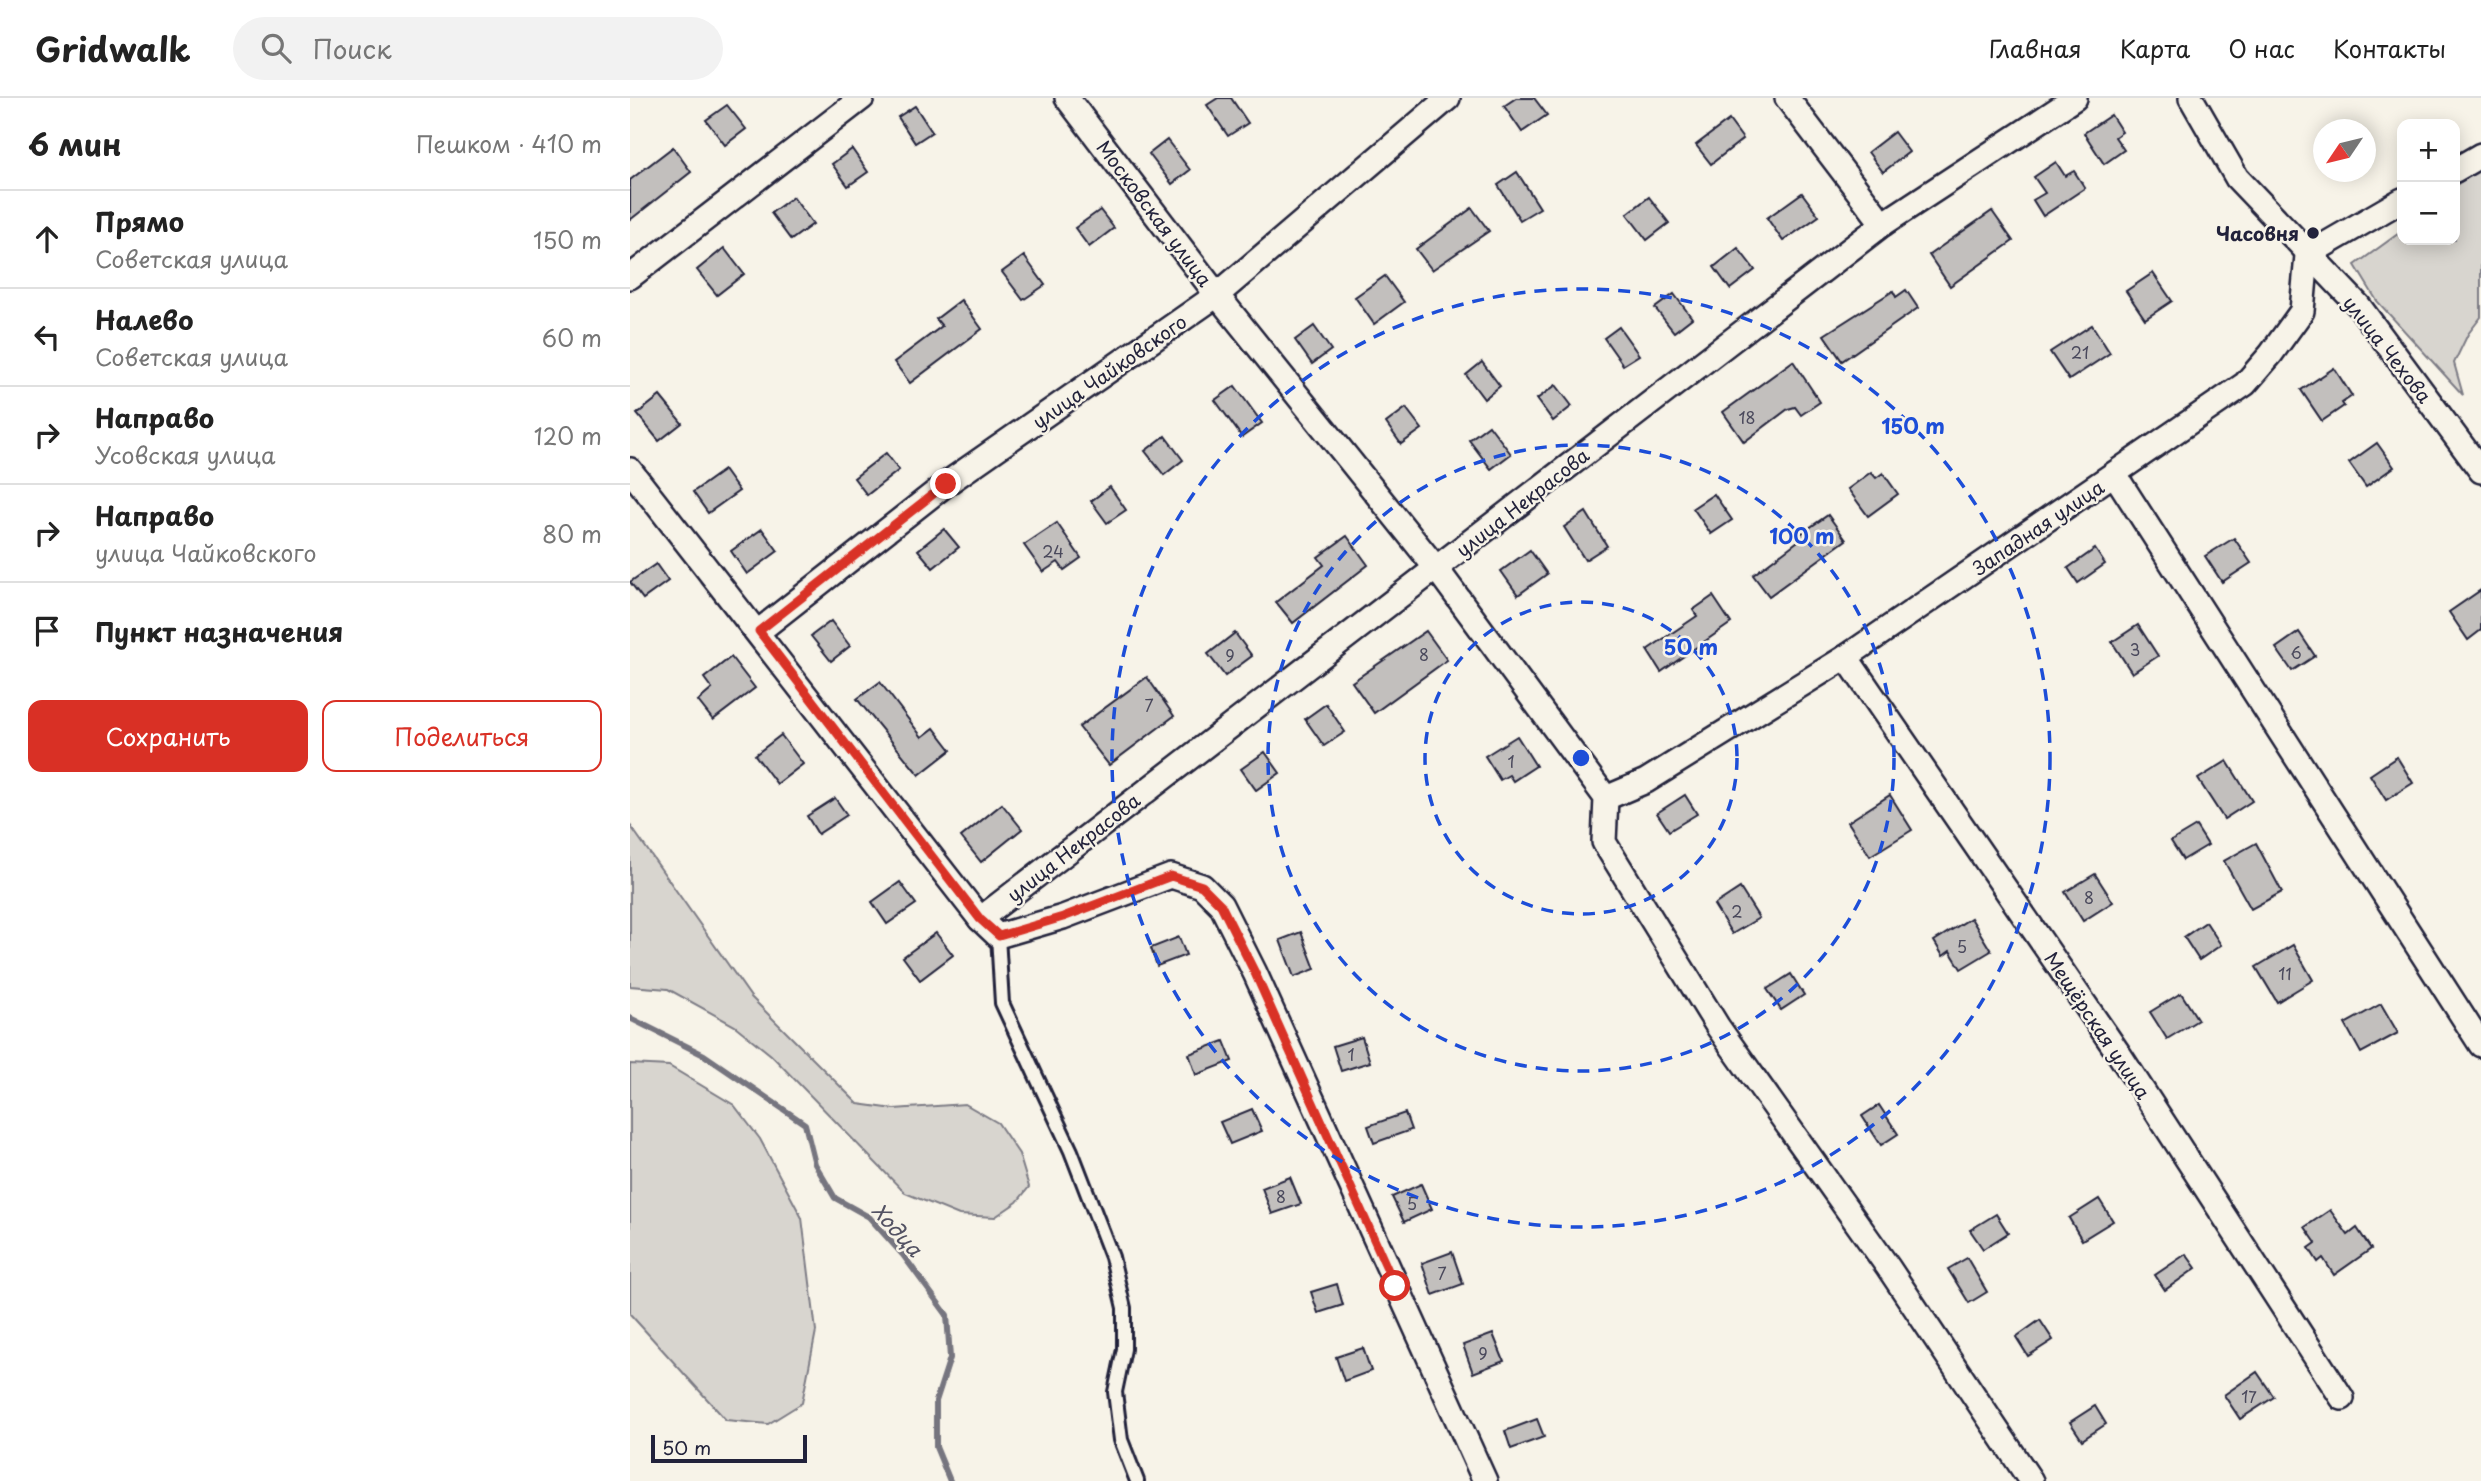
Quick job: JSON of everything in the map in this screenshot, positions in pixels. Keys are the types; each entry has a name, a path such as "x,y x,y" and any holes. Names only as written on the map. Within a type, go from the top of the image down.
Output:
{"street":[{"path":"630,277 862,98"},
{"name":"Московская улица","path":"1067,98 1217,295 1436,568 1606,798"},
{"name":"улица Чайковского","path":"759,631 946,484 1217,295 1448,98"},
{"path":"1787,98 1883,225"},
{"name":"улица Некрасова","path":"980,919 1883,225 2075,98"},
{"name":"улица Чехова","path":"2191,98 2238,178 2307,255 2358,306 2481,471"},
{"path":"2460,167 2481,155"},
{"path":"2307,255 2397,203"},
{"name":"Западная улица","path":"1606,798 1646,781 1846,657 2245,384 2272,354 2302,311 2307,255"},
{"path":"630,470 759,631 980,919 999,936 1063,917 1171,876 1202,886 1221,905 1255,973 1485,1481"},
{"path":"2115,475 2481,1045"},
{"name":"Мещёрская улица","path":"1846,657 2119,1054 2342,1398"},
{"path":"1606,798 1604,842 1711,1016 1888,1267 2031,1481"}],"lane":[{"path":"999,936 1002,1003 1071,1151 1112,1257 1124,1308 1124,1349 1115,1392 1121,1440 1137,1481"}],"shaded area":[{"path":"2481,168 2481,317 2468,334 2454,363 2463,395 2377,301 2355,265 2397,235 2397,245 2460,245 2460,183"},
{"path":"630,825 751,997 858,1104 894,1109 965,1104 998,1123 1019,1154 1029,1187 1017,1202 995,1217 959,1215 905,1193 771,1055 735,1026 668,989 630,986"},
{"path":"630,1064 669,1066 734,1105 760,1139 802,1218 816,1331 802,1403 768,1424 726,1420 630,1314"}],"building":[{"path":"1218,98 1231,98 1248,123 1228,136 1207,105"},
{"path":"1516,98 1534,98 1547,115 1522,132 1504,106"},
{"path":"727,105 746,129 725,145 706,120"},
{"path":"915,106 932,132 915,143 898,117"},
{"path":"2111,115 2122,132 2115,137 2124,150 2104,164 2084,133"},
{"path":"1729,120 1743,139 1711,164 1696,145"},
{"path":"1894,132 1909,152 1883,172 1868,152"},
{"path":"1167,140 1190,170 1172,184 1149,154"},
{"path":"673,147 691,172 630,220 630,180"},
{"path":"852,149 868,172 848,186 832,164"},
{"path":"2056,162 2065,176 2074,171 2085,188 2043,216 2033,200 2045,193 2034,177"},
{"path":"1517,172 1540,208 1520,220 1498,185"},
{"path":"1802,193 1819,216 1783,241 1767,218"},
{"path":"793,197 813,224 791,240 771,213"},
{"path":"1649,197 1669,223 1647,240 1627,214"},
{"path":"1472,208 1489,231 1432,270 1416,249"},
{"path":"1100,210 1114,228 1089,247 1075,228"},
{"path":"1992,211 2013,241 1950,286 1929,255"},
{"path":"724,248 744,274 717,295 697,270"},
{"path":"1738,248 1755,270 1730,289 1714,267"},
{"path":"1024,256 1045,285 1023,300 1002,272"},
{"path":"2153,273 2172,301 2145,319 2126,291"},
{"path":"1385,276 1404,302 1374,324 1355,297"},
{"path":"1906,290 1918,308 1842,361 1824,335 1893,291 1896,297"},
{"path":"1674,294 1692,318 1674,332 1655,308"},
{"path":"961,300 982,329 910,383 894,362 942,326 936,319"},
{"path":"2092,325 2110,353 2069,380 2050,352"},
{"path":"1314,326 1331,350 1312,364 1295,340"},
{"path":"1619,327 1639,355 1623,365 1604,338"},
{"path":"1793,361 1820,402 1801,415 1795,407 1788,409 1744,442 1723,412"},
{"path":"1482,362 1500,386 1484,399 1466,375"},
{"path":"2334,368 2352,396 2342,403 2344,406 2322,421 2301,390"},
{"path":"1556,385 1572,406 1553,421 1537,399"},
{"path":"1235,386 1262,423 1242,437 1215,400"},
{"path":"660,396 682,423 659,441 637,414"},
{"path":"1406,408 1422,429 1401,444 1386,423"},
{"path":"1489,425 1511,454 1491,469 1469,440"},
{"path":"1165,436 1183,460 1164,475 1145,451"},
{"path":"2377,443 2394,467 2366,487 2349,463"},
{"path":"886,453 899,470 867,495 854,478"},
{"path":"724,470 739,491 708,513 693,492"},
{"path":"1871,472 1876,478 1883,473 1898,494 1868,516 1848,489"},
{"path":"1110,487 1126,510 1107,523 1091,501"},
{"path":"1714,494 1732,520 1711,534 1693,508"},
{"path":"1586,512 1607,546 1585,560 1564,527"},
{"path":"1828,515 1846,540 1769,596 1753,575 1802,538 1799,535"},
{"path":"1057,523 1081,558 1064,570 1058,562 1043,572 1024,545"},
{"path":"762,529 778,551 747,574 731,551"},
{"path":"944,529 959,547 933,568 918,550"},
{"path":"1347,536 1368,565 1293,623 1276,602 1324,565 1318,557"},
{"path":"2234,538 2251,563 2222,582 2205,556"},
{"path":"2095,549 2105,564 2078,583 2068,568"},
{"path":"1530,550 1547,574 1518,595 1501,571"},
{"path":"656,564 668,581 643,599 630,582"},
{"path":"2481,590 2481,630 2468,640 2449,612"},
{"path":"1713,596 1731,623 1661,672 1647,650 1697,616 1693,610"},
{"path":"831,621 850,646 831,661 811,636"},
{"path":"2138,625 2158,656 2132,673 2112,642"},
{"path":"1426,631 1447,660 1374,713 1352,682"},
{"path":"2299,632 2315,656 2292,671 2276,648"},
{"path":"1235,633 1252,656 1225,676 1208,654"},
{"path":"731,657 755,688 713,720 698,701 712,689 704,678"},
{"path":"1147,677 1174,716 1109,765 1079,727"},
{"path":"880,682 922,737 934,728 951,750 919,775 857,699"},
{"path":"1326,704 1345,732 1324,746 1305,719"},
{"path":"781,735 803,764 777,784 755,755"},
{"path":"1517,736 1536,766 1513,781 1509,775 1500,780 1485,756"},
{"path":"1265,752 1280,773 1256,790 1241,769"},
{"path":"2397,757 2413,783 2386,800 2370,775"},
{"path":"2227,761 2252,801 2224,819 2198,779"},
{"path":"1685,795 1697,814 1669,831 1657,813"},
{"path":"1890,795 1912,830 1870,856 1848,822"},
{"path":"835,798 847,815 818,834 807,816"},
{"path":"1002,804 1022,829 981,862 961,837"},
{"path":"2196,826 2208,845 2183,860 2171,841"},
{"path":"2256,843 2282,892 2251,909 2224,861"},
{"path":"2095,874 2113,902 2083,921 2065,892"},
{"path":"900,882 916,904 887,924 872,902"},
{"path":"1740,888 1759,918 1732,934 1714,905"},
{"path":"1971,918 1991,951 1961,969 1950,951 1943,956 1934,941"},
{"path":"2206,922 2221,945 2199,960 2184,937"},
{"path":"1301,932 1315,969 1294,977 1280,940"},
{"path":"936,933 953,955 920,980 903,957"},
{"path":"1179,937 1186,955 1157,966 1151,948"},
{"path":"2293,945 2313,980 2277,1002 2256,967"},
{"path":"1791,974 1804,995 1781,1010 1767,989"},
{"path":"2181,993 2198,1020 2167,1039 2150,1012"},
{"path":"2381,1004 2398,1033 2361,1053 2345,1024"},
{"path":"1362,1037 1370,1062 1341,1071 1333,1046"},
{"path":"1224,1041 1232,1061 1196,1075 1189,1054"},
{"path":"1879,1105 1898,1134 1881,1145 1862,1116"},
{"path":"1252,1109 1262,1131 1230,1144 1220,1122"},
{"path":"1405,1113 1411,1130 1374,1143 1368,1126"},
{"path":"1290,1177 1301,1204 1272,1214 1262,1188"},
{"path":"1421,1184 1432,1209 1404,1222 1392,1197"},
{"path":"2099,1199 2113,1221 2082,1240 2069,1218"},
{"path":"2330,1210 2348,1235 2357,1228 2371,1249 2334,1275 2323,1258 2318,1262 2309,1248 2316,1243 2305,1227"},
{"path":"1996,1214 2008,1233 1983,1249 1970,1230"},
{"path":"1452,1252 1463,1284 1433,1295 1422,1263"},
{"path":"2186,1254 2196,1268 2165,1290 2155,1275"},
{"path":"1967,1258 1987,1292 1969,1303 1948,1269"},
{"path":"1337,1284 1343,1305 1318,1313 1311,1292"},
{"path":"2040,1320 2053,1340 2028,1356 2016,1337"},
{"path":"1493,1334 1504,1361 1473,1373 1463,1345"},
{"path":"1363,1348 1371,1371 1344,1381 1336,1357"},
{"path":"2257,1372 2274,1397 2240,1419 2224,1395"},
{"path":"2095,1406 2106,1424 2082,1440 2070,1422"},
{"path":"1537,1419 1544,1437 1511,1449 1505,1431"}],"waterway":[{"name":"Ходца","path":"630,1018 704,1055 805,1124 815,1164 835,1198 869,1217 903,1255 947,1315 950,1358 936,1401 936,1447 950,1481"}],"place":[{"name":"Часовня","path":"2313,233"}],"route":[{"path":"946,484 759,631 980,919 999,936 1063,917 1171,876 1202,886 1221,905 1255,973 1395,1286"}]}
